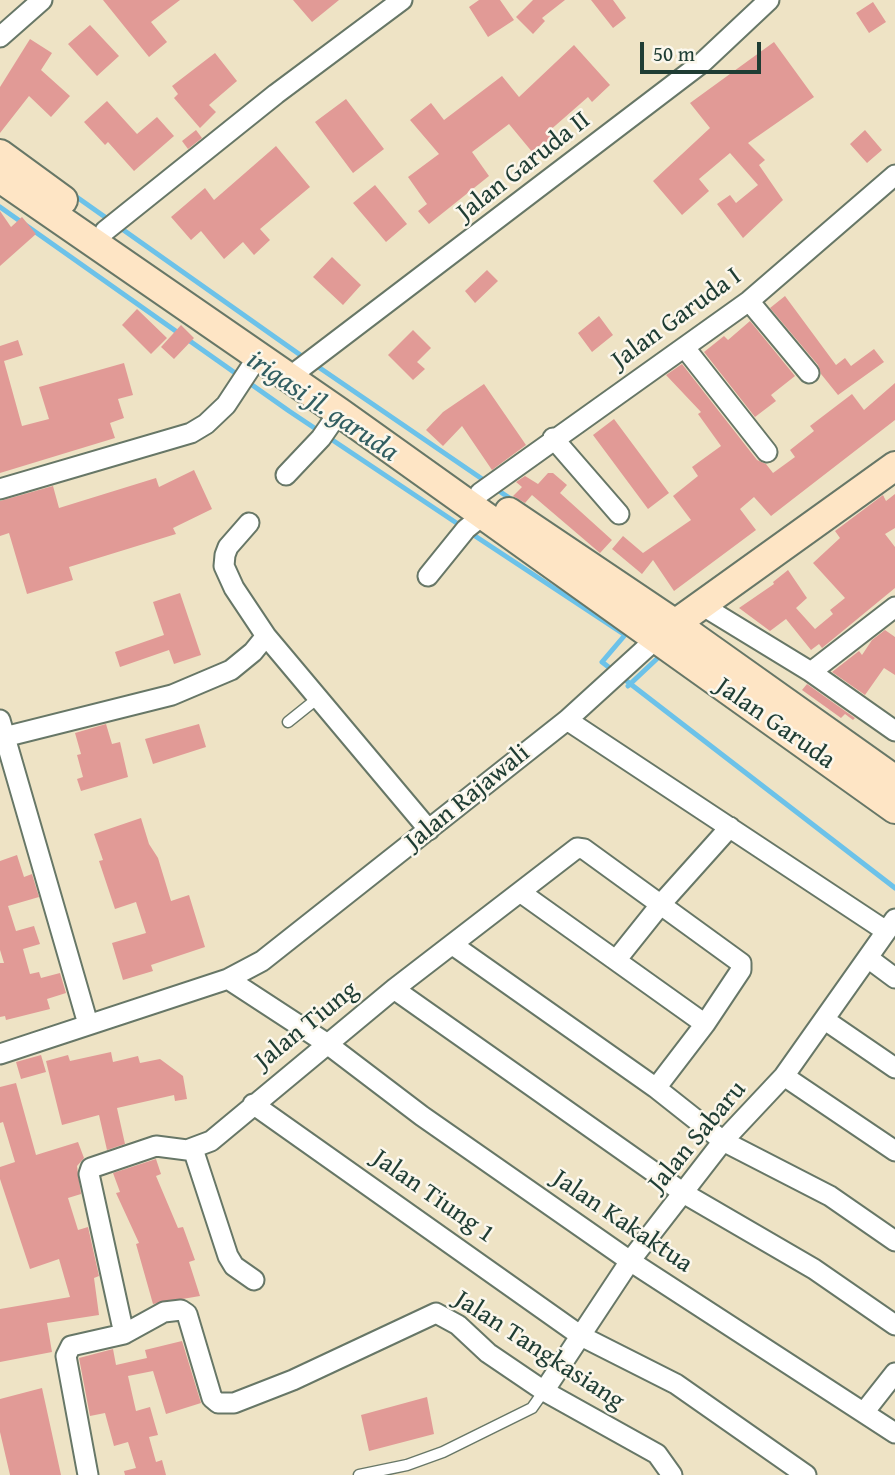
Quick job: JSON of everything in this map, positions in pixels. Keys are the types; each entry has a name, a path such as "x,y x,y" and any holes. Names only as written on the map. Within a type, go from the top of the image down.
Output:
{"main road":[{"path":"7,171 105,231 295,372 472,519"},
{"path":"7,171 247,374 295,372"},
{"path":"295,372 329,427 472,519 665,631"},
{"name":"Jalan Rajawali","path":"665,631 895,466"},
{"name":"Jalan Garuda","path":"665,631 895,780"},
{"name":"Jalan Garuda","path":"665,631 895,809"}],"street":[{"path":"0,37 42,0"},
{"path":"105,231 276,94 402,0"},
{"name":"Jalan Garuda II","path":"295,372 490,227 692,71 769,0"},
{"name":"Jalan Garuda I","path":"428,576 472,519 553,438 749,301 895,175"},
{"path":"749,301 809,373"},
{"path":"685,348 767,452"},
{"path":"0,489 191,433 215,416 247,374"},
{"path":"286,475 329,427"},
{"path":"553,438 619,514"},
{"path":"249,523 228,547 224,566 234,587 266,636 429,830"},
{"path":"702,606 811,671 895,731"},
{"path":"811,671 892,615"},
{"name":"Jalan Rajawali","path":"0,1054 229,979 285,945 567,720 665,631"},
{"path":"88,1024 2,732 172,695 231,670 253,652 266,636"},
{"path":"567,720 730,827 891,925"},
{"path":"617,959 661,904 730,827"},
{"name":"Jalan Tiung","path":"193,1149 211,1141 326,1043 571,850 584,849 661,904"},
{"path":"520,892 705,1024"},
{"path":"656,1088 705,1024 741,970 741,963 661,904"},
{"name":"Jalan Sabaru","path":"544,1391 630,1261 685,1194 723,1141 784,1076 891,925"},
{"path":"453,945 656,1088 723,1141 830,1196 895,1241"},
{"path":"868,958 895,978"},
{"name":"Jalan Kakaktua","path":"229,979 326,1043 422,1116 630,1261 866,1411 895,1433"},
{"path":"394,989 685,1194 814,1269 895,1325"},
{"path":"824,1020 895,1068"},
{"path":"784,1076 895,1151"},
{"name":"Jalan Tiung 1","path":"253,1104 581,1336 676,1384 806,1475"},
{"path":"88,1475 66,1356 71,1346 124,1334 89,1170 159,1145 179,1150 193,1149 228,1256 234,1266 254,1280"},
{"name":"Jalan Tangkasiang","path":"124,1334 164,1312 181,1310 187,1314 212,1398 218,1403 234,1403 293,1380 436,1313 458,1325 488,1353 544,1391 657,1454 672,1475"},
{"path":"866,1411 895,1373"}],"lane":[{"path":"288,722 318,698"},
{"path":"359,1475 407,1465 443,1452 532,1408 544,1391"}],"building":[{"path":"103,0 180,0 151,22 167,42 149,57"},
{"path":"293,0 339,0 312,22"},
{"path":"479,0 500,0 514,20 488,37 469,7"},
{"path":"533,0 565,0 542,18 545,21 533,34 516,17"},
{"path":"591,0 613,0 626,18 613,28"},
{"path":"873,2 886,22 869,33 856,13"},
{"path":"90,25 119,56 97,76 68,44"},
{"path":"30,39 52,53 41,70 70,96 51,117 29,96 0,133 0,87"},
{"path":"774,42 814,97 748,143 765,160 759,165 783,200 743,238 717,204 730,195 736,203 758,185 730,153 699,179 709,191 682,215 653,181 710,128 690,103"},
{"path":"574,45 610,85 592,102 588,97 548,132 552,137 533,153 509,124 472,152 489,176 429,224 418,211 427,204 408,177 439,154 410,120 431,103 444,120 502,76 519,97"},
{"path":"215,53 237,81 209,105 216,112 200,128 174,98 178,94 172,86"},
{"path":"346,99 384,149 353,173 315,122"},
{"path":"107,101 137,134 157,117 174,136 134,171 108,142 105,145 84,122"},
{"path":"196,130 202,138 188,149 182,141"},
{"path":"865,130 882,150 867,163 850,144"},
{"path":"276,146 310,187 260,229 270,240 254,255 243,242 224,259 201,231 191,240 171,217 205,188 214,200"},
{"path":"375,185 407,224 386,242 353,203"},
{"path":"0,211 11,227 22,217 36,234 0,266"},
{"path":"332,257 361,285 343,305 313,277"},
{"path":"487,270 498,281 475,303 465,291"},
{"path":"785,296 836,365 845,358 851,366 874,349 884,362 838,395 821,374 818,365 770,308"},
{"path":"137,309 167,338 151,354 122,325"},
{"path":"599,316 613,335 592,352 578,333"},
{"path":"750,321 795,376 771,395 776,401 755,417 704,352 724,336 728,340"},
{"path":"181,325 194,338 174,359 161,347"},
{"path":"413,330 431,348 417,362 425,369 413,380 388,355"},
{"path":"18,340 23,355 4,361 22,426 49,419 39,387 124,363 133,395 118,399 124,418 110,423 115,438 0,473 0,346"},
{"path":"682,364 757,460 766,464 773,473 795,457 790,450 814,431 810,426 852,394 864,410 895,383 895,420 771,516 754,497 740,509 756,530 674,591 653,560 642,574 612,549 623,536 643,553 691,520 673,496 698,476 692,467 721,446 698,414 701,412 666,375"},
{"path":"484,384 526,445 492,470 462,426 443,446 426,430 443,412"},
{"path":"614,419 669,493 648,509 593,435"},
{"path":"194,470 212,509 173,528 176,534 69,567 73,580 27,594 9,533 0,536 0,501 53,486 59,508 156,478 159,487"},
{"path":"548,473 553,473 567,485 560,493 612,540 600,553 532,495 525,503 513,496 522,487 516,482 525,476 538,484"},
{"path":"895,494 895,528 885,534 895,547 895,588 822,648 819,644 811,650 786,619 770,631 739,608 774,584 773,582 788,570 807,598 796,608 815,629 833,614 830,610 845,598 813,563 840,538 835,531 883,495 886,501"},
{"path":"180,593 201,655 174,664 169,650 120,667 115,652 164,635 153,602"},
{"path":"885,630 895,637 895,675 884,668 865,695 832,672 859,651 862,655 872,640"},
{"path":"807,684 855,718 853,720 845,714 841,718 802,690"},
{"path":"106,724 112,744 120,742 128,777 81,791 77,779 83,777 77,755 81,754 75,733"},
{"path":"199,724 206,747 153,764 145,739"},
{"path":"141,818 149,844 158,858 171,901 189,895 205,947 151,965 153,971 123,980 112,943 146,933 136,902 115,909 99,861 103,860 94,834"},
{"path":"17,855 24,877 32,874 39,897 8,906 16,931 34,926 40,944 23,949 30,974 39,972 41,978 60,973 66,993 47,999 50,1009 6,1020 5,1016 0,1017 0,963 4,963 0,950 0,861"},
{"path":"111,1052 113,1062 138,1056 140,1063 160,1059 183,1076 187,1099 175,1101 174,1095 117,1108 125,1144 107,1150 99,1115 62,1125 46,1061 68,1055 70,1061"},
{"path":"41,1055 46,1072 21,1079 16,1062"},
{"path":"16,1083 36,1155 78,1142 84,1158 77,1166 81,1194 68,1198 78,1230 88,1227 99,1276 94,1278 99,1315 47,1323 52,1352 0,1362 0,1309 70,1297 59,1259 30,1269 0,1179 0,1167 15,1162 3,1122 0,1123 0,1087"},
{"path":"156,1159 161,1174 156,1176 178,1228 183,1227 195,1260 189,1262 200,1296 153,1304 136,1244 139,1243 116,1193 120,1192 113,1173"},
{"path":"182,1341 201,1403 166,1414 153,1371 128,1376 136,1411 150,1407 158,1435 149,1437 156,1462 162,1460 166,1475 125,1475 124,1471 136,1468 128,1442 114,1446 105,1413 90,1416 79,1358 113,1349 116,1365 147,1358 145,1350"},
{"path":"42,1388 61,1475 10,1475 0,1432 0,1399"},
{"path":"427,1397 434,1434 369,1451 361,1415"}],"waterway":[{"path":"71,193 306,359"},
{"name":"irigasi jl. garuda","path":"0,207 289,411 461,526"},
{"path":"314,364 488,483"},
{"path":"496,489 514,501"},
{"path":"469,532 625,635 602,662 895,888"},
{"path":"628,686 662,654"}]}
